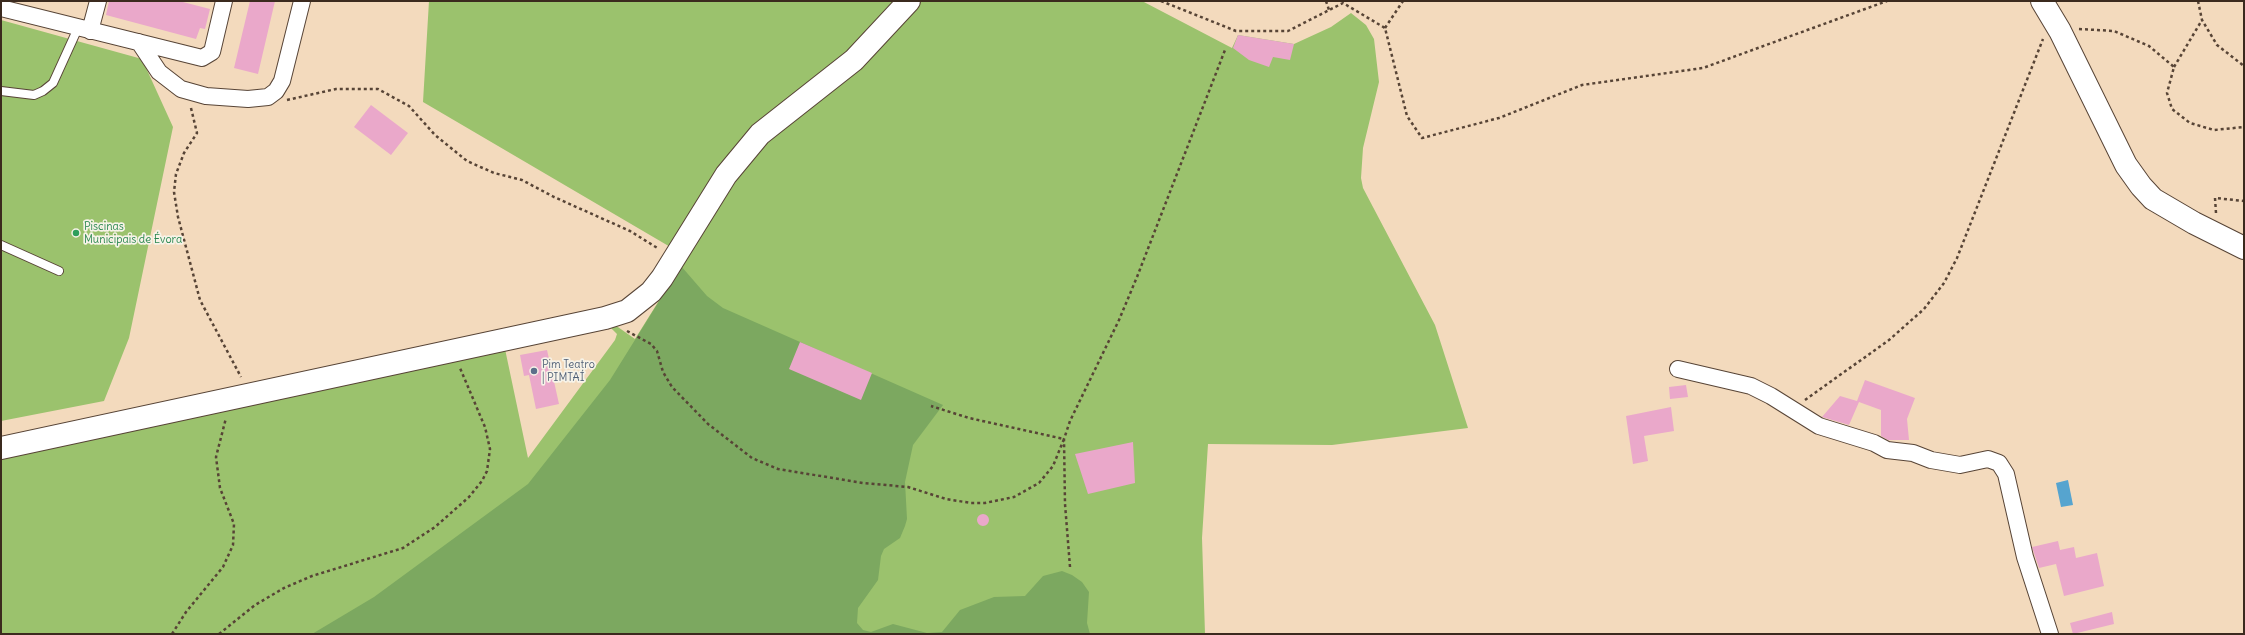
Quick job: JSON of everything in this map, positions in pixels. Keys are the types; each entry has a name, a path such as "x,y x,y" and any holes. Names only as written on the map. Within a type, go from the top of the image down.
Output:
{"street":[{"path":"84,29 98,1"},
{"path":"1,8 29,8 84,29 202,58 212,52 224,1"},
{"path":"139,42 165,78 174,85 189,92 206,96 231,98 257,98 272,95 278,87 284,72 302,1"},
{"path":"1,448 245,394 605,318 627,311 640,302 662,278 726,175 760,134 854,60 909,1"},
{"path":"2042,1 2060,31 2126,165 2141,186 2153,199 2194,223 2244,248"},
{"path":"1678,370 1750,386 1830,431 1874,444 1888,450 1913,453 1931,460 1960,464 1988,459 1999,463 2006,474 2025,557 2050,634"}],"lane":[{"path":"1,91 34,95 43,91 53,83 84,29"},
{"path":"1,245 59,270"}],"path":[{"path":"1161,1 1236,32 1288,31 1343,3 1385,28 1407,116 1422,138 1499,118 1582,85 1703,68 1887,1"},
{"path":"1326,1 1330,10"},
{"path":"1385,28 1403,1"},
{"path":"2198,1 2202,20 2216,45 2244,66"},
{"path":"2202,20 2174,67 2167,93 2172,109 2190,123 2214,130 2244,127"},
{"path":"1796,412 1813,393 1863,360 1889,340 1924,309 1940,289 1957,258 2044,38 2060,31 2084,29 2114,31 2149,46 2174,67"},
{"path":"605,318 651,344 656,351 663,372 672,387 708,424 752,458 778,469 856,482 908,487 946,499 971,503 985,503 1014,497 1039,482 1053,466 1072,417 1119,320 1137,277 1225,50"},
{"path":"272,95 289,101 336,90 378,89 409,106 435,135 468,161 494,172 522,180 554,197 630,231 675,258"},
{"path":"172,634 186,612 223,567 232,545 234,524 220,488 216,457 228,412 245,394 200,300 178,217 174,192 176,174 184,153 196,133 189,92"},
{"path":"2216,216 2216,198 2244,201"},
{"path":"219,634 255,605 284,588 312,576 403,548 435,527 469,497 484,476 489,460 490,449 485,427 452,350"},
{"path":"931,406 964,417 1064,439"},
{"path":"1064,439 1065,504 1070,566"}],"green space":[{"path":"429,1 901,1 816,83 672,248 423,102"},
{"path":"919,1 1142,1 1232,48 1238,35 1294,44 1331,27 1351,13 1366,25 1374,39 1379,82 1363,148 1361,178 1363,188 1435,325 1468,428 1332,445 1208,444 1202,538 1205,634 1,634 1,456 615,325 635,339 723,198 759,150 815,103","holes":["610,327 617,334 615,340 528,458 505,349"]},
{"name":"Piscinas Municipais de Évora","path":"1,20 142,59 173,127 129,338 104,401 1,421"},
{"path":"681,266 707,296 723,308 943,405 913,445 905,482 907,519 900,538 884,549 881,556 878,580 858,608 857,623 863,630 871,632 893,624 927,633 942,632 960,610 994,597 1025,596 1043,576 1062,571 1072,575 1082,582 1089,592 1087,623 1090,634 312,634 374,597 528,484 610,380"}],"water":[{"path":"2068,480 2073,505 2061,507 2056,483"}],"building":[{"path":"109,1 179,1 210,9 205,29 200,28 196,39 106,15"},
{"path":"250,1 275,1 258,74 234,68"},
{"path":"1238,35 1294,44 1290,60 1273,57 1269,67 1249,60 1233,48"},
{"path":"371,105 408,133 391,155 354,127"},
{"path":"800,342 872,373 861,400 789,369"},
{"path":"547,350 559,404 536,409 529,375 524,376 520,355"},
{"path":"1865,380 1915,398 1907,419 1909,440 1888,440 1881,436 1881,410 1859,402 1849,425 1822,417 1840,396 1857,401"},
{"path":"1686,385 1688,397 1670,399 1669,387"},
{"path":"1671,407 1674,431 1644,436 1648,461 1633,464 1626,416"},
{"path":"1133,442 1135,483 1088,494 1075,454"},
{"path":"985,514 988,515 988,525 981,526 978,525 977,518 978,515"},
{"path":"2058,541 2060,550 2074,547 2076,558 2097,553 2104,586 2064,596 2056,564 2039,568 2032,547"},
{"path":"2112,612 2114,624 2073,634 2070,623"}],"place":[{"name":"Piscinas Municipais de Évora","path":"76,233"},
{"name":"Pim Teatro | PIMTAÍ","path":"534,371"}]}
